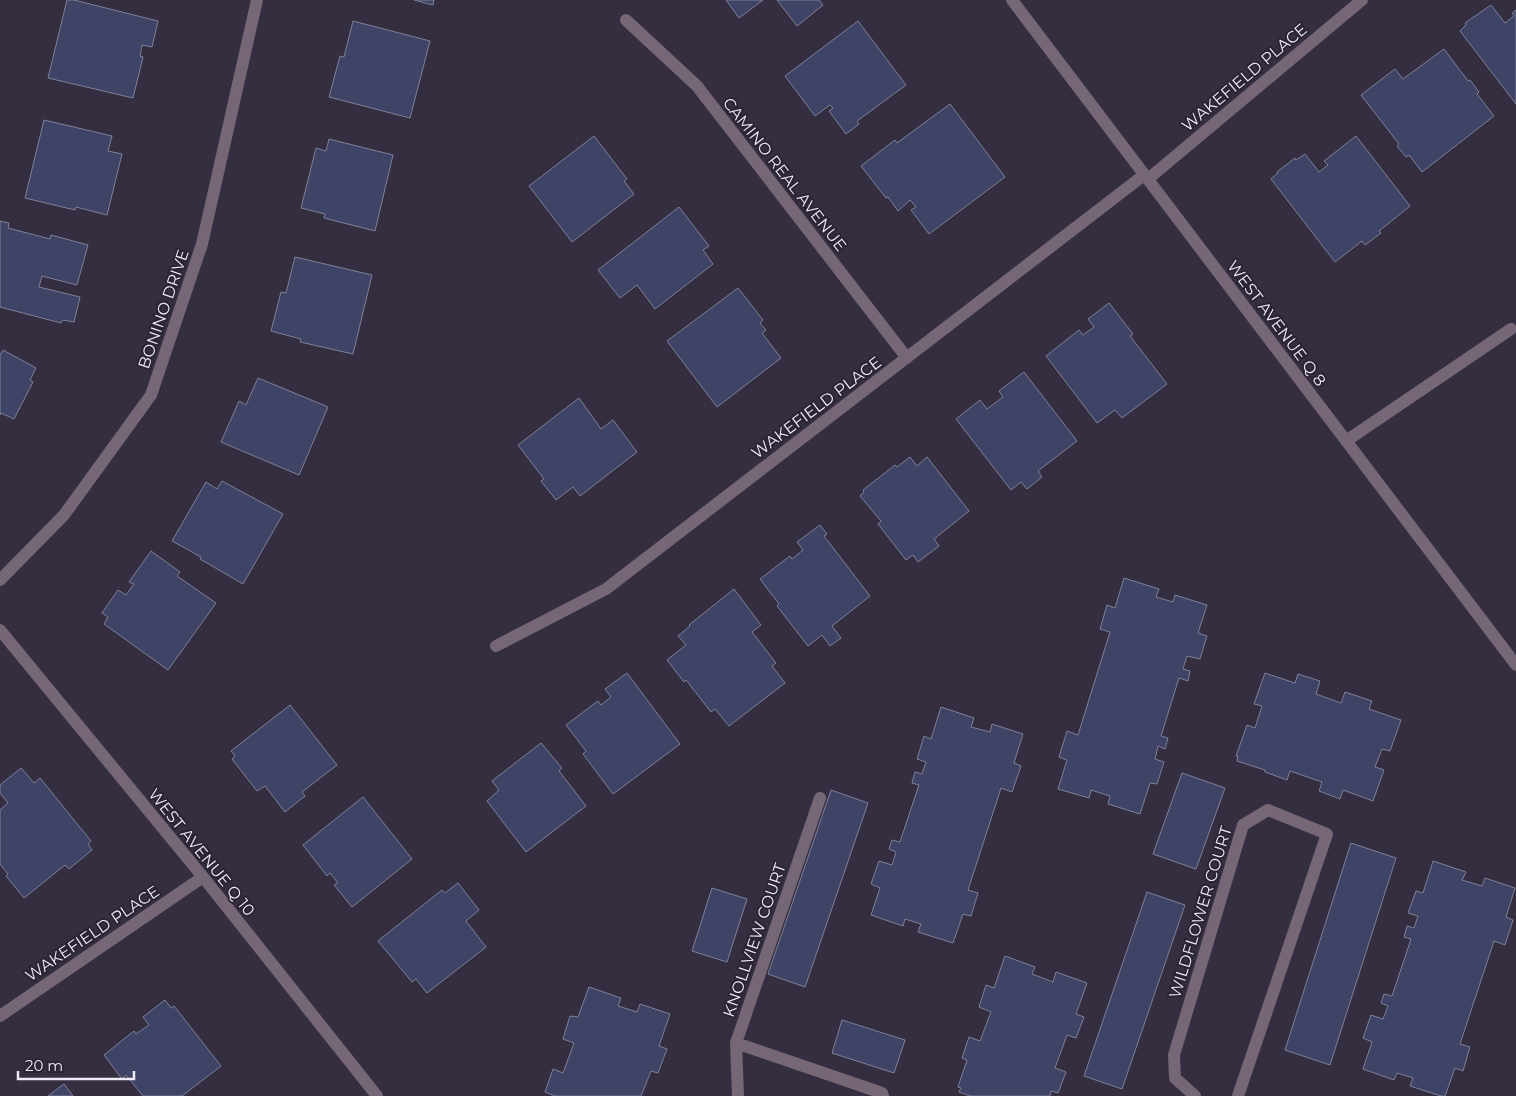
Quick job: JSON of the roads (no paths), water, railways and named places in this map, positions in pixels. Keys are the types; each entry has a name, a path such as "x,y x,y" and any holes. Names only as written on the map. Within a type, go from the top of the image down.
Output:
{"street":[{"name":"BONINO DRIVE","path":"0,580 64,515 152,395 202,244 257,0"},
{"name":"WEST AVENUE Q 8","path":"1012,0 1516,665"},
{"name":"WAKEFIELD PLACE","path":"496,646 606,589 1146,177 1362,0"},
{"name":"CAMINO REAL AVENUE","path":"626,20 697,86 907,358"},
{"path":"1346,441 1514,330"},
{"name":"WEST AVENUE Q 10","path":"0,630 203,877 377,1096"},
{"name":"KNOLLVIEW COURT","path":"738,1096 736,1043 820,798"},
{"name":"WILDFLOWER COURT","path":"1195,1096 1175,1078 1174,1055 1243,825 1268,810 1327,834 1238,1096"},
{"name":"WAKEFIELD PLACE","path":"0,1016 203,877"},
{"path":"736,1043 882,1095"}]}
